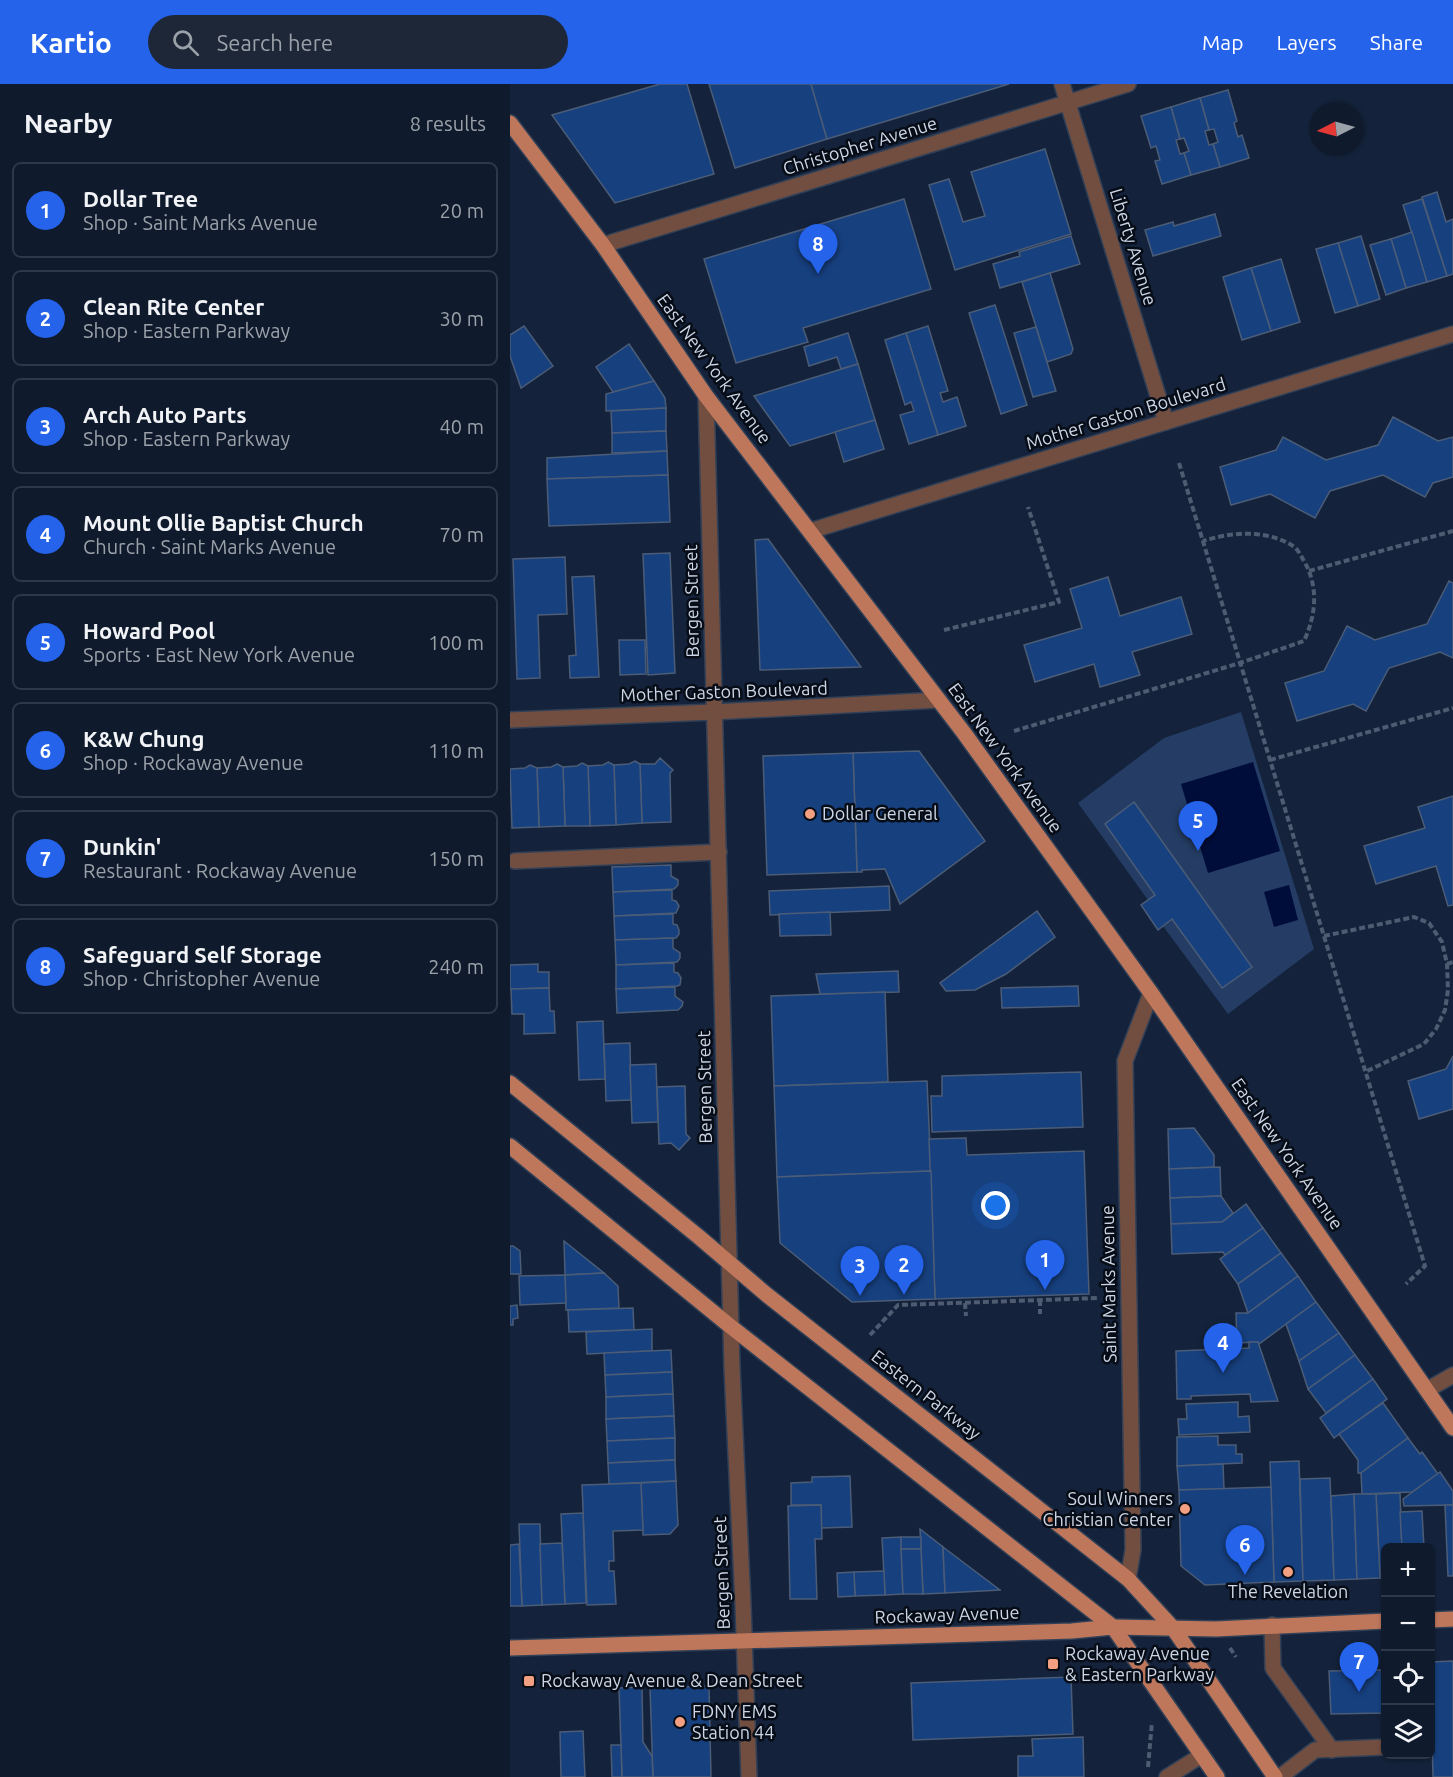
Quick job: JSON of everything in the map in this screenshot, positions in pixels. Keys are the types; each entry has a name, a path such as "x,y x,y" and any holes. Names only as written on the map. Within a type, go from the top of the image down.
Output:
{"main road":[{"name":"East New York Avenue","path":"510,123 603,245 706,396 939,700 1151,993 1453,1428"},
{"name":"Eastern Parkway","path":"510,1083 729,1264 1128,1579 1173,1628 1278,1777"},
{"path":"510,1146 730,1326 1113,1627 1217,1777"},
{"path":"1435,1620 1453,1619"},
{"name":"Rockaway Avenue","path":"510,1648 1072,1631 1113,1627 1216,1629 1381,1621"}],"street":[{"name":"Liberty Avenue","path":"1062,84 1166,422"},
{"name":"Christopher Avenue","path":"603,245 1128,84"},
{"name":"Mother Gaston Boulevard","path":"810,531 1453,334"},
{"name":"Bergen Street","path":"706,396 730,1326 749,1777"},
{"name":"Mother Gaston Boulevard","path":"510,720 939,700"},
{"path":"515,861 719,852"},
{"name":"Saint Marks Avenue","path":"1128,1579 1133,1550 1125,1061 1151,993"},
{"path":"1427,1390 1453,1375"},
{"path":"1272,1625 1273,1668 1332,1750"},
{"path":"1278,1777 1315,1750 1381,1747"},
{"path":"1167,1777 1202,1755"}],"path":[{"path":"1179,464 1425,1266 1406,1284"},
{"path":"944,630 1059,602 1028,507"},
{"path":"1310,571 1453,531"},
{"path":"1014,731 1240,663 1304,641 1310,628 1315,594 1310,571 1295,547 1267,535 1223,535 1203,541"},
{"path":"1270,760 1453,708"},
{"path":"1324,936 1414,917 1429,923 1442,942 1447,964 1448,990 1445,1010 1436,1029 1424,1044 1365,1072"},
{"path":"1447,964 1453,962"},
{"path":"870,1335 898,1305 1099,1298"},
{"path":"1040,1300 1040,1314"},
{"path":"965,1303 966,1316"},
{"path":"1147,1777 1152,1722"}],"shaded area":[{"path":"1241,712 1314,949 1228,1014 1163,926 1158,930 1141,905 1148,900 1078,803 1164,738"},
{"path":"1253,762 1280,851 1208,873 1181,784"},
{"path":"1289,885 1298,920 1274,927 1264,892"}],"building":[{"path":"660,84 687,84 714,174 615,203 552,115"},
{"path":"709,84 811,84 827,139 735,168"},
{"path":"811,84 1009,84 827,139"},
{"path":"1228,90 1237,121 1234,123 1238,137 1242,135 1249,158 1220,167 1213,144 1218,142 1214,129 1209,130 1200,98"},
{"path":"1200,98 1209,130 1205,131 1209,145 1213,144 1220,167 1191,175 1184,153 1189,151 1184,138 1180,139 1171,107"},
{"path":"1171,107 1180,139 1176,140 1180,154 1184,153 1191,175 1162,184 1155,161 1160,160 1156,146 1151,148 1141,116"},
{"path":"1045,149 1071,234 955,270 929,185 949,179 963,222 985,216 971,172"},
{"path":"1437,192 1446,222 1453,219 1453,274 1447,276 1422,197"},
{"path":"904,199 931,289 803,328 808,342 736,363 704,259"},
{"path":"1422,199 1447,276 1427,282 1403,205"},
{"path":"1215,214 1221,236 1153,256 1145,230 1173,222 1174,226"},
{"path":"1412,232 1427,282 1406,288 1391,239"},
{"path":"1071,236 1080,264 1000,288 993,264 1020,256 1019,252"},
{"path":"1361,236 1380,299 1358,306 1338,243"},
{"path":"1391,239 1406,288 1386,295 1370,245"},
{"path":"1338,243 1358,306 1335,313 1316,249"},
{"path":"1281,259 1300,322 1271,331 1251,268"},
{"path":"1251,268 1271,331 1242,340 1223,277"},
{"path":"1050,273 1073,349 1071,354 1047,362 1022,282"},
{"path":"995,305 1027,405 1001,414 969,313"},
{"path":"524,326 553,366 521,388 510,356 510,335"},
{"path":"928,326 948,391 940,393 943,402 957,397 966,426 938,435 906,333"},
{"path":"1036,327 1056,391 1033,397 1014,333"},
{"path":"848,333 858,364 841,369 837,357 809,366 804,347"},
{"path":"906,333 938,435 909,444 900,415 914,411 911,402 905,405 885,340"},
{"path":"629,344 654,381 613,392 596,367"},
{"path":"858,364 875,420 790,446 754,396"},
{"path":"654,381 665,398 666,408 606,411 606,394"},
{"path":"666,408 666,431 612,433 611,411"},
{"path":"1393,417 1438,441 1453,437 1453,477 1433,483 1425,497 1383,475 1330,491 1315,518 1270,494 1231,505 1220,467 1276,450 1283,437 1326,460 1378,445"},
{"path":"875,420 884,449 844,462 835,432"},
{"path":"666,431 667,451 612,453 612,433"},
{"path":"667,451 668,475 547,479 547,458"},
{"path":"668,475 670,522 549,526 547,479"},
{"path":"768,539 861,667 760,670 755,540"},
{"path":"670,553 675,673 648,675 643,554"},
{"path":"565,557 567,614 538,615 540,678 517,679 513,559"},
{"path":"594,576 599,677 570,678 569,656 576,655 572,577"},
{"path":"1108,577 1120,616 1181,597 1192,634 1132,652 1140,675 1100,687 1094,664 1035,682 1024,645 1082,628 1070,589"},
{"path":"1449,581 1453,583 1453,658 1440,652 1389,668 1366,711 1353,704 1297,721 1285,683 1324,671 1347,626 1375,640 1427,624"},
{"path":"619,640 645,640 646,674 620,675"},
{"path":"919,751 985,841 900,904 885,869 857,872 853,753"},
{"name":"Dollar General","path":"853,753 857,872 767,875 763,756"},
{"path":"660,758 673,770 670,773 671,822 642,823 640,764 655,764"},
{"path":"635,761 640,764 642,823 616,825 614,765 629,764"},
{"path":"608,762 614,765 616,825 590,826 588,766 603,765"},
{"path":"582,763 588,766 590,826 565,826 563,767 577,766"},
{"path":"557,764 563,767 565,826 539,827 537,768"},
{"path":"530,765 537,768 539,827 512,828 510,769 525,768"},
{"path":"1453,796 1453,905 1448,906 1436,866 1376,884 1364,846 1425,828 1418,807"},
{"path":"1134,802 1252,967 1222,988 1172,919 1158,930 1141,905 1155,895 1105,824"},
{"path":"671,865 671,876 678,880 678,885 674,889 613,892 612,867"},
{"path":"889,886 890,910 770,915 769,891"},
{"path":"672,890 672,900 676,901 679,906 676,913 614,916 613,892"},
{"path":"1037,911 1055,937 1006,974 975,990 946,991 940,983"},
{"path":"830,912 831,935 780,936 779,914"},
{"path":"673,914 673,924 677,925 679,930 676,938 615,940 614,916"},
{"path":"673,938 673,948 680,953 677,962 616,965 615,940"},
{"path":"674,963 674,972 678,973 681,978 680,985 616,989 616,965"},
{"path":"538,964 538,972 549,972 549,988 510,989 510,965"},
{"path":"898,971 899,992 820,994 816,974"},
{"path":"1078,986 1079,1006 1002,1008 1001,988"},
{"path":"675,987 675,996 683,1002 678,1010 617,1013 616,989"},
{"path":"549,988 550,1011 554,1011 555,1033 524,1034 524,1014 512,1014 511,989"},
{"path":"885,992 888,1082 774,1086 771,996"},
{"path":"603,1021 605,1079 579,1080 577,1022"},
{"path":"630,1043 631,1100 606,1101 604,1044"},
{"path":"1453,1056 1453,1109 1419,1119 1408,1081 1446,1069"},
{"path":"656,1064 658,1122 632,1123 630,1065"},
{"path":"1081,1072 1083,1127 932,1132 931,1096 942,1096 942,1076"},
{"path":"927,1081 931,1171 777,1177 774,1086"},
{"path":"685,1086 686,1134 690,1138 679,1150 671,1143 659,1144 657,1087"},
{"path":"1194,1128 1214,1155 1214,1167 1169,1169 1168,1129"},
{"path":"966,1138 967,1155 1084,1151 1089,1294 935,1299 929,1139"},
{"path":"1220,1167 1221,1196 1170,1198 1169,1169"},
{"path":"931,1171 935,1299 852,1302 780,1243 777,1177"},
{"path":"1221,1196 1233,1213 1222,1222 1171,1224 1170,1198"},
{"path":"1246,1204 1263,1228 1225,1255 1223,1252 1172,1254 1171,1224 1222,1222"},
{"path":"1263,1228 1281,1253 1238,1284 1220,1259"},
{"path":"564,1241 604,1273 565,1275"},
{"path":"510,1246 520,1251 521,1274 510,1274"},
{"path":"1281,1253 1298,1276 1248,1313 1238,1284"},
{"path":"604,1273 618,1286 619,1308 566,1310 565,1275"},
{"path":"565,1275 566,1303 520,1305 519,1276"},
{"path":"1298,1276 1316,1302 1259,1344 1258,1342 1237,1343 1236,1313 1248,1313"},
{"path":"1316,1302 1339,1333 1299,1361 1286,1324"},
{"path":"517,1305 518,1318 513,1319 513,1325 510,1325 510,1306"},
{"path":"633,1308 634,1330 569,1332 568,1310"},
{"path":"652,1329 652,1351 587,1354 586,1332"},
{"path":"1339,1333 1355,1355 1308,1389 1299,1361"},
{"path":"1249,1342 1258,1342 1278,1401 1251,1402 1250,1394 1191,1396 1191,1399 1177,1399 1176,1351 1249,1348"},
{"path":"671,1350 672,1372 605,1375 604,1353"},
{"path":"1355,1355 1373,1379 1326,1413 1308,1389"},
{"path":"672,1372 673,1394 606,1397 605,1375"},
{"path":"1373,1379 1387,1399 1334,1438 1320,1418"},
{"path":"673,1394 674,1416 606,1419 606,1397"},
{"path":"1238,1402 1238,1417 1249,1416 1250,1432 1179,1435 1178,1419 1187,1419 1186,1404"},
{"path":"1383,1403 1408,1438 1358,1473 1358,1460 1339,1434"},
{"path":"674,1416 675,1438 607,1441 606,1419"},
{"path":"1218,1436 1218,1445 1236,1445 1236,1454 1242,1454 1242,1463 1177,1466 1177,1437"},
{"path":"675,1438 675,1460 608,1463 607,1441"},
{"path":"1408,1438 1438,1474 1412,1492 1362,1494 1361,1473"},
{"path":"675,1460 676,1481 609,1484 608,1463"},
{"path":"1299,1461 1303,1581 1274,1582 1270,1462"},
{"path":"1223,1464 1224,1489 1179,1490 1177,1466"},
{"path":"1440,1472 1453,1491 1453,1505 1404,1506 1403,1499"},
{"path":"850,1476 852,1527 821,1528 821,1505 791,1505 791,1483 812,1482 812,1477"},
{"path":"1330,1478 1334,1580 1303,1581 1300,1479"},
{"path":"676,1481 678,1525 670,1534 643,1535 641,1483"},
{"path":"641,1483 643,1530 613,1531 614,1561 609,1561 609,1571 614,1571 616,1604 587,1605 582,1485"},
{"path":"1271,1487 1274,1582 1205,1585 1181,1566 1179,1490"},
{"path":"1400,1493 1402,1543 1381,1543 1381,1578 1380,1578 1376,1494"},
{"path":"1354,1494 1357,1579 1334,1580 1331,1496"},
{"path":"1354,1494 1376,1494 1380,1578 1357,1579"},
{"path":"821,1505 822,1539 815,1539 817,1599 790,1599 788,1506"},
{"path":"1445,1505 1453,1505 1453,1576 1448,1576"},
{"path":"1422,1511 1424,1543 1402,1543 1400,1512"},
{"path":"583,1513 586,1603 565,1604 561,1514"},
{"path":"519,1524 540,1524 542,1605 522,1606"},
{"path":"920,1529 943,1547 945,1593 923,1594"},
{"path":"901,1537 903,1594 885,1595 882,1538"},
{"path":"901,1537 921,1537 921,1549 901,1549"},
{"path":"562,1543 565,1604 542,1605 540,1544"},
{"path":"519,1544 522,1606 510,1606 510,1545"},
{"path":"943,1547 1000,1590 1001,1590 945,1593"},
{"path":"901,1549 921,1549 923,1594 903,1594"},
{"path":"884,1571 885,1595 855,1596 854,1572"},
{"path":"854,1572 855,1596 838,1597 837,1573"},
{"path":"1453,1661 1453,1777 1433,1777 1435,1662"},
{"path":"1381,1670 1381,1713 1331,1714 1329,1671"},
{"path":"1071,1677 1073,1734 913,1740 911,1683"},
{"name":"FDNY EMS Station 44","path":"709,1686 711,1777 653,1777 650,1688"},
{"path":"642,1687 643,1742 652,1756 653,1777 622,1777 619,1688"},
{"path":"583,1731 585,1777 561,1777 560,1732"},
{"path":"1083,1737 1084,1777 1018,1777 1018,1756 1033,1756 1032,1739"},
{"path":"611,1745 621,1745 622,1777 612,1777"}],"place":[{"name":"Safeguard Self Storage","path":"818,274"},
{"name":"Dollar General","path":"810,814"},
{"name":"Howard Pool","path":"1198,851"},
{"name":"Dollar Tree","path":"1045,1290"},
{"name":"Clean Rite Center","path":"904,1295"},
{"name":"Arch Auto Parts","path":"860,1296"},
{"name":"Mount Ollie Baptist Church","path":"1223,1373"},
{"name":"Soul Winners Christian Center","path":"1185,1509"},
{"name":"The Revelation","path":"1288,1572"},
{"name":"K&W Chung","path":"1245,1575"},
{"name":"Rockaway Avenue & Eastern Parkway","path":"1053,1664"},
{"name":"Rockaway Avenue & Dean Street","path":"529,1681"},
{"name":"Dunkin'","path":"1359,1692"},
{"name":"FDNY EMS Station 44","path":"680,1722"}]}
